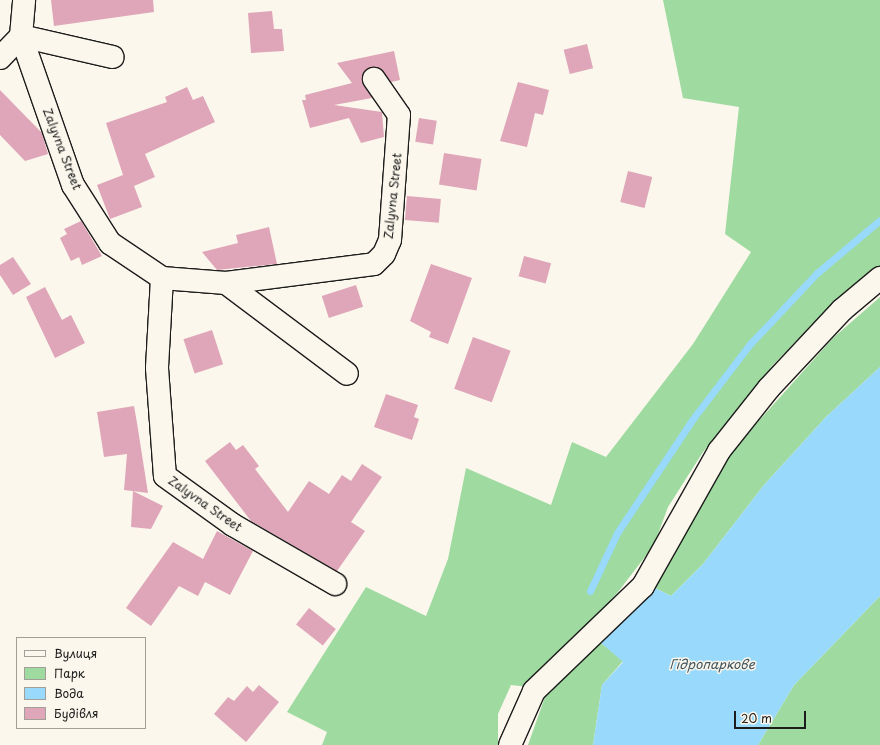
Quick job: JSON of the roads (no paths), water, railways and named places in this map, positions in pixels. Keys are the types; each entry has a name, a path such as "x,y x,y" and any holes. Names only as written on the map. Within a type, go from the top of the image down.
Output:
{"street":[{"name":"Zalyvna Street","path":"24,0 21,36 73,185 110,243 162,278 226,283 374,264 384,254 390,240 399,115 374,79"},
{"path":"0,58 21,36 113,57"},
{"name":"Zalyvna Street","path":"162,278 157,368 165,476 233,525 335,584"},
{"path":"510,745 534,691 643,586 719,451 770,388 842,310 880,278"},
{"path":"226,283 246,302 347,374"}],"water":[{"name":"Гідропаркове","path":"880,367 880,596 794,685 758,745 593,745 602,685 623,662 600,642 653,587 671,596 703,564 764,485 826,417"}],"waterway":[{"path":"590,591 617,533 692,420 750,344 817,273 880,220"}]}
